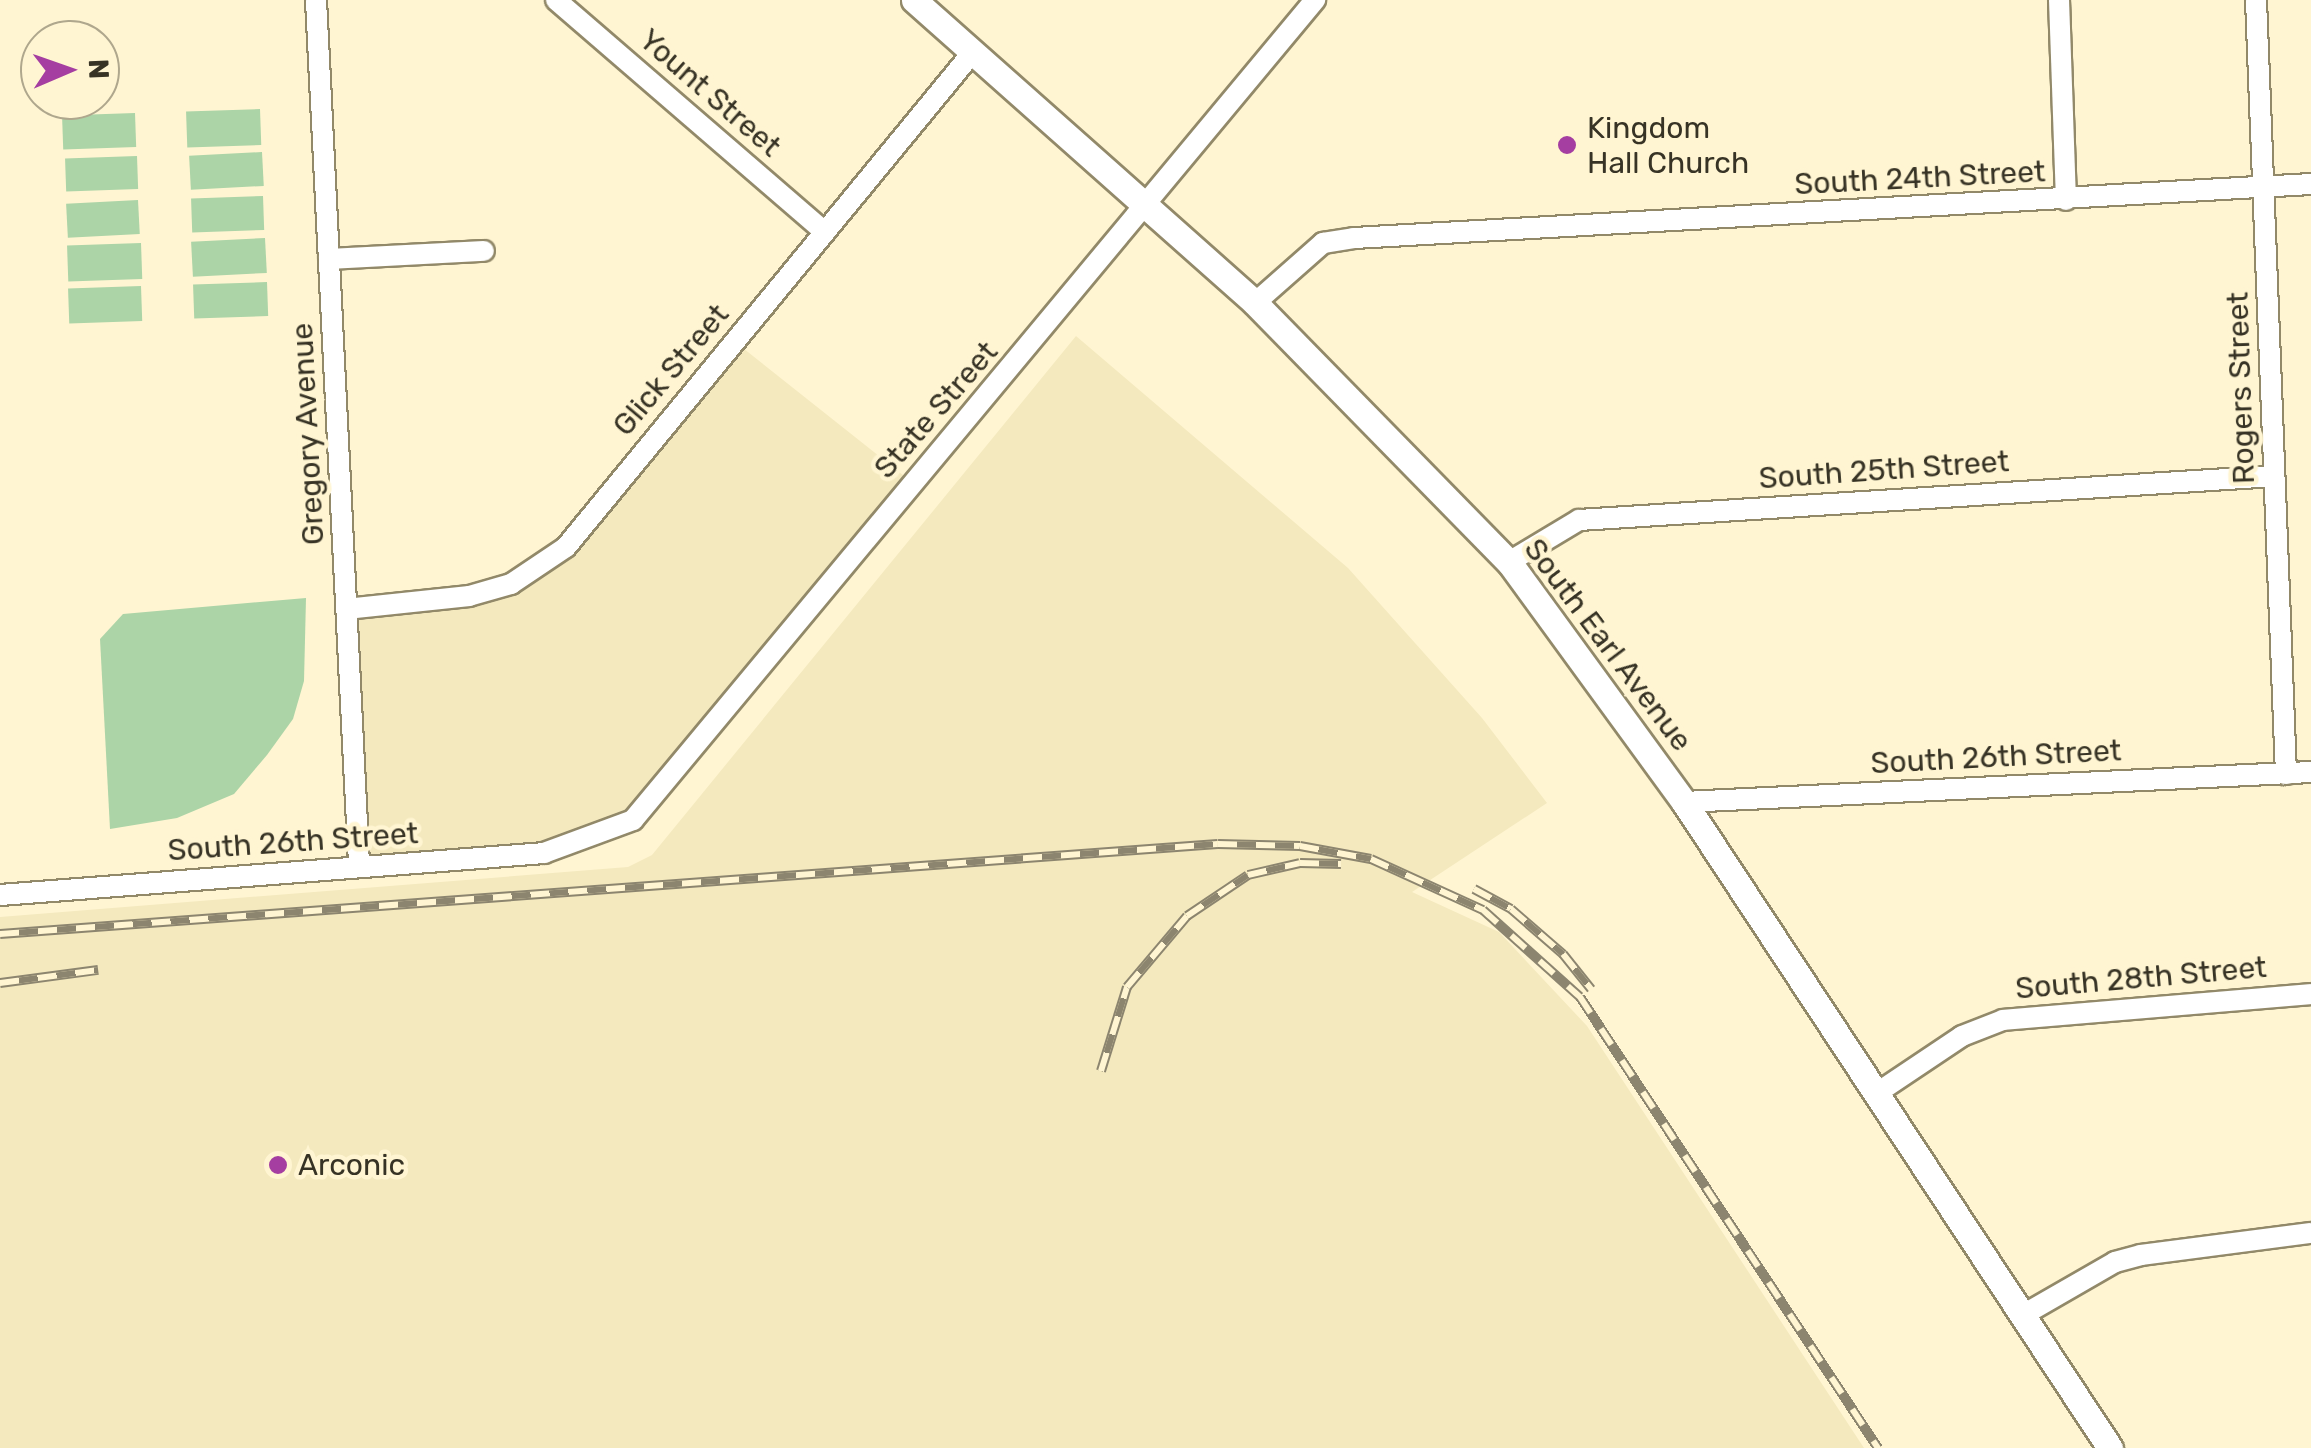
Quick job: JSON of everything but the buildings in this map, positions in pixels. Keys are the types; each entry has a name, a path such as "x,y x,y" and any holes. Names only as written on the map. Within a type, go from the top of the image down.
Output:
{"street":[{"name":"Gregory Avenue","path":"316,0 359,866"},
{"name":"Yount Street","path":"556,0 825,232"},
{"name":"South Earl Avenue","path":"914,0 1255,303 1509,562 1684,802 2110,1448"},
{"name":"State Street","path":"588,839 633,820 652,802 1315,0"},
{"path":"2059,0 2066,200"},
{"name":"Rogers Street","path":"2256,0 2286,774"},
{"name":"Glick Street","path":"346,609 469,596 542,566 582,529 972,53"},
{"name":"South 24th Street","path":"1255,303 1323,243 1354,238 2311,184"},
{"path":"329,259 484,251"},
{"name":"South 25th Street","path":"1509,562 1579,520 2274,476"},
{"name":"South 26th Street","path":"1684,802 2311,772"},
{"name":"South 26th Street","path":"0,896 544,853 588,839"},
{"name":"South 28th Street","path":"1878,1094 1962,1036 2003,1020 2311,994"},
{"path":"2023,1316 2128,1258 2311,1233"}],"shaded area":[{"path":"1076,336 1348,568 1482,718 1547,803 1412,892 1499,932 1587,1026 1864,1448 0,1448 0,917 628,867 652,855"},
{"path":"734,341 913,483 652,802 588,839 359,865 346,609 469,596 542,566"}],"green space":[{"path":"260,109 261,145 187,148 186,112"},
{"path":"135,113 136,147 63,150 62,120 120,120 120,114"},
{"path":"262,152 264,186 191,190 189,156"},
{"path":"137,156 138,189 66,191 65,159"},
{"path":"263,196 264,230 192,232 191,199"},
{"path":"138,200 140,234 68,238 66,204"},
{"path":"265,238 267,273 193,277 191,242"},
{"path":"141,243 142,279 68,282 67,246"},
{"path":"267,282 268,316 194,319 193,285"},
{"path":"141,286 142,321 69,324 68,289"},
{"path":"306,598 304,681 293,719 234,794 177,818 110,829 100,639 123,614"}],"railway":[{"path":"0,934 1218,844 1300,846 1371,859 1483,910 1580,997 1878,1448"},
{"path":"1101,1071 1127,987 1187,916 1248,875 1300,863 1341,864"},
{"path":"1474,889 1511,909 1563,954 1591,989"},
{"path":"0,983 98,970"}],"place":[{"name":"Kingdom Hall Church","path":"1567,145"},
{"name":"Arconic","path":"278,1165"}]}
